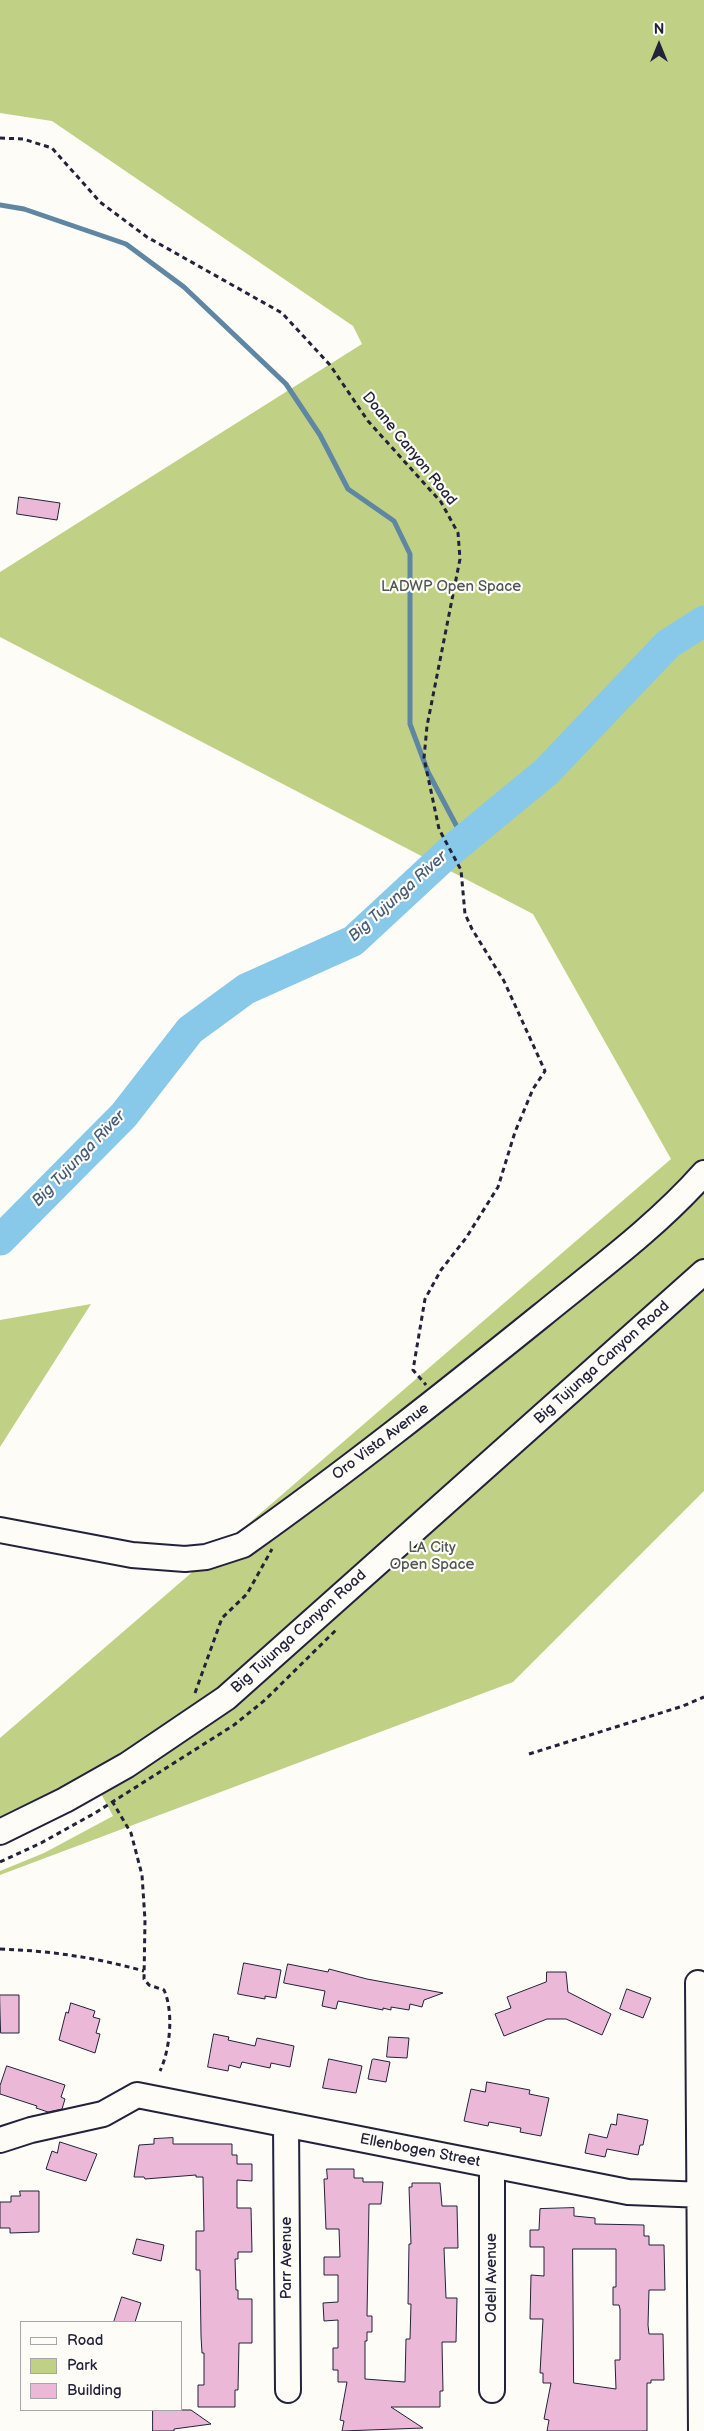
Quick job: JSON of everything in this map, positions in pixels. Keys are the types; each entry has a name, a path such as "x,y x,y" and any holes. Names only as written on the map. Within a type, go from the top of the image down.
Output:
{"street":[{"name":"Oro Vista Avenue","path":"0,1530 132,1555 185,1559 206,1557 243,1545 438,1399 647,1229 683,1197 704,1173"},
{"name":"Big Tujunga Canyon Road","path":"0,1832 65,1800 127,1765 226,1698 704,1272"},
{"path":"698,1983 702,2195 701,2431"},
{"name":"Ellenbogen Street","path":"0,2140 31,2130 103,2114 137,2095 628,2192 702,2195"},
{"name":"Parr Avenue","path":"286,2125 288,2390"},
{"name":"Odell Avenue","path":"492,2165 492,2390"}],"path":[{"name":"Doane Canyon Road","path":"0,138 23,139 52,148 100,202 147,237 282,313 330,365 368,421 441,502 458,533 460,559 427,726 424,758 439,829 461,870 465,914 504,981 546,1071 533,1089 515,1132 498,1187 466,1238 441,1270 425,1299 413,1370 438,1399"},
{"path":"195,1695 222,1618 248,1594 276,1542 279,1529 277,1520"},
{"path":"529,1754 673,1709 704,1697"},
{"path":"112,1801 131,1833 142,1875 145,1920 144,1971 148,1985 164,1990 168,1998 167,2055 160,2071"},
{"path":"0,1949 45,1951 97,1958 144,1971"}],"green space":[{"path":"0,0 704,0 704,1491 513,1682 0,1875 0,1871 44,1853 113,1816 97,1786 0,1834 0,1738 671,1159 533,914 0,637 0,572 362,344 353,326 52,121 0,113"},
{"path":"91,1304 0,1447 0,1320"}],"building":[{"path":"19,497 60,503 57,520 17,514"},
{"path":"244,1963 281,1970 276,1998 265,1996 265,1999 238,1994"},
{"path":"288,1964 328,1972 329,1969 367,1979 443,1993 424,2000 422,2007 410,2004 409,2010 391,2007 391,2010 383,2008 383,2010 338,2001 336,2009 322,2006 325,1991 284,1983"},
{"path":"547,1972 566,1972 568,1992 611,2014 602,2035 566,2019 547,2019 504,2036 495,2014 511,2008 507,1997 546,1982"},
{"path":"627,1989 651,1998 643,2018 620,2009"},
{"path":"0,1995 19,1995 19,2033 1,2033"},
{"path":"71,2003 95,2011 93,2017 100,2019 96,2033 100,2034 95,2053 59,2040 66,2012 68,2013"},
{"path":"214,2034 229,2037 228,2040 255,2046 257,2038 294,2046 290,2067 271,2063 270,2068 242,2062 240,2068 229,2065 228,2071 208,2067"},
{"path":"389,2037 409,2038 407,2058 387,2057"},
{"path":"329,2059 362,2066 356,2093 323,2088"},
{"path":"372,2060 390,2062 386,2082 368,2079"},
{"path":"7,2066 65,2085 61,2097 65,2099 62,2109 48,2112 36,2108 37,2106 0,2094 0,2086"},
{"path":"487,2082 530,2090 529,2094 549,2098 541,2136 520,2132 521,2128 489,2122 488,2126 464,2121 471,2089 485,2092"},
{"path":"618,2114 648,2120 643,2145 640,2145 638,2155 607,2149 605,2157 585,2153 589,2134 607,2138 611,2124 616,2125"},
{"path":"173,2138 173,2144 232,2144 232,2155 237,2155 237,2164 252,2164 252,2181 237,2180 237,2208 251,2208 252,2252 238,2252 238,2259 235,2259 238,2299 252,2299 252,2343 239,2343 238,2390 235,2390 235,2407 198,2407 198,2385 204,2385 204,2353 202,2353 201,2336 200,2270 196,2270 196,2231 204,2231 203,2177 196,2177 196,2175 145,2179 144,2177 134,2177 139,2145 154,2144 154,2139"},
{"path":"60,2142 97,2154 86,2181 46,2169 52,2151 57,2153"},
{"path":"327,2169 354,2169 354,2178 363,2178 363,2182 383,2182 381,2204 369,2204 367,2316 372,2316 372,2332 367,2332 367,2341 365,2341 365,2379 405,2382 406,2339 410,2339 411,2304 408,2304 409,2244 411,2244 409,2187 412,2187 412,2183 440,2183 442,2206 457,2206 458,2248 444,2248 446,2298 457,2298 456,2342 442,2342 443,2391 440,2391 440,2407 391,2407 423,2428 342,2431 344,2421 340,2420 347,2382 338,2382 338,2370 333,2370 333,2348 338,2348 338,2320 324,2321 323,2303 338,2302 338,2275 324,2275 324,2257 340,2257 339,2229 326,2229 324,2179 327,2179"},
{"path":"20,2191 39,2191 39,2232 10,2233 10,2228 0,2228 0,2202 11,2202 11,2196 20,2196"},
{"path":"574,2208 574,2216 595,2218 595,2224 644,2225 644,2236 649,2236 649,2245 664,2245 665,2290 649,2290 648,2325 649,2334 663,2334 664,2380 651,2380 651,2383 647,2383 647,2431 547,2431 549,2420 544,2419 551,2383 543,2383 543,2373 540,2373 543,2319 530,2319 531,2275 544,2276 544,2247 530,2247 530,2230 539,2230 540,2209","holes":["573,2249 616,2249 616,2287 613,2287 613,2305 619,2305 620,2309 620,2360 615,2360 616,2389 574,2383"]},
{"path":"137,2239 164,2245 161,2261 133,2254"},
{"path":"122,2297 141,2303 135,2321 114,2321"},
{"path":"191,2410 211,2424 174,2429 174,2431 153,2431 153,2411"}],"waterway":[{"path":"0,205 24,209 126,244 184,287 286,384 320,435 348,489 394,521 410,554 410,724 428,772 464,840"},
{"name":"Big Tujunga River","path":"0,1240 124,1115 190,1030 246,989 353,941 449,852 546,772 668,644 704,621"}],"park label":[{"name":"LADWP Open Space","path":"451,587"},
{"name":"LA City Open Space","path":"432,1556"}]}
